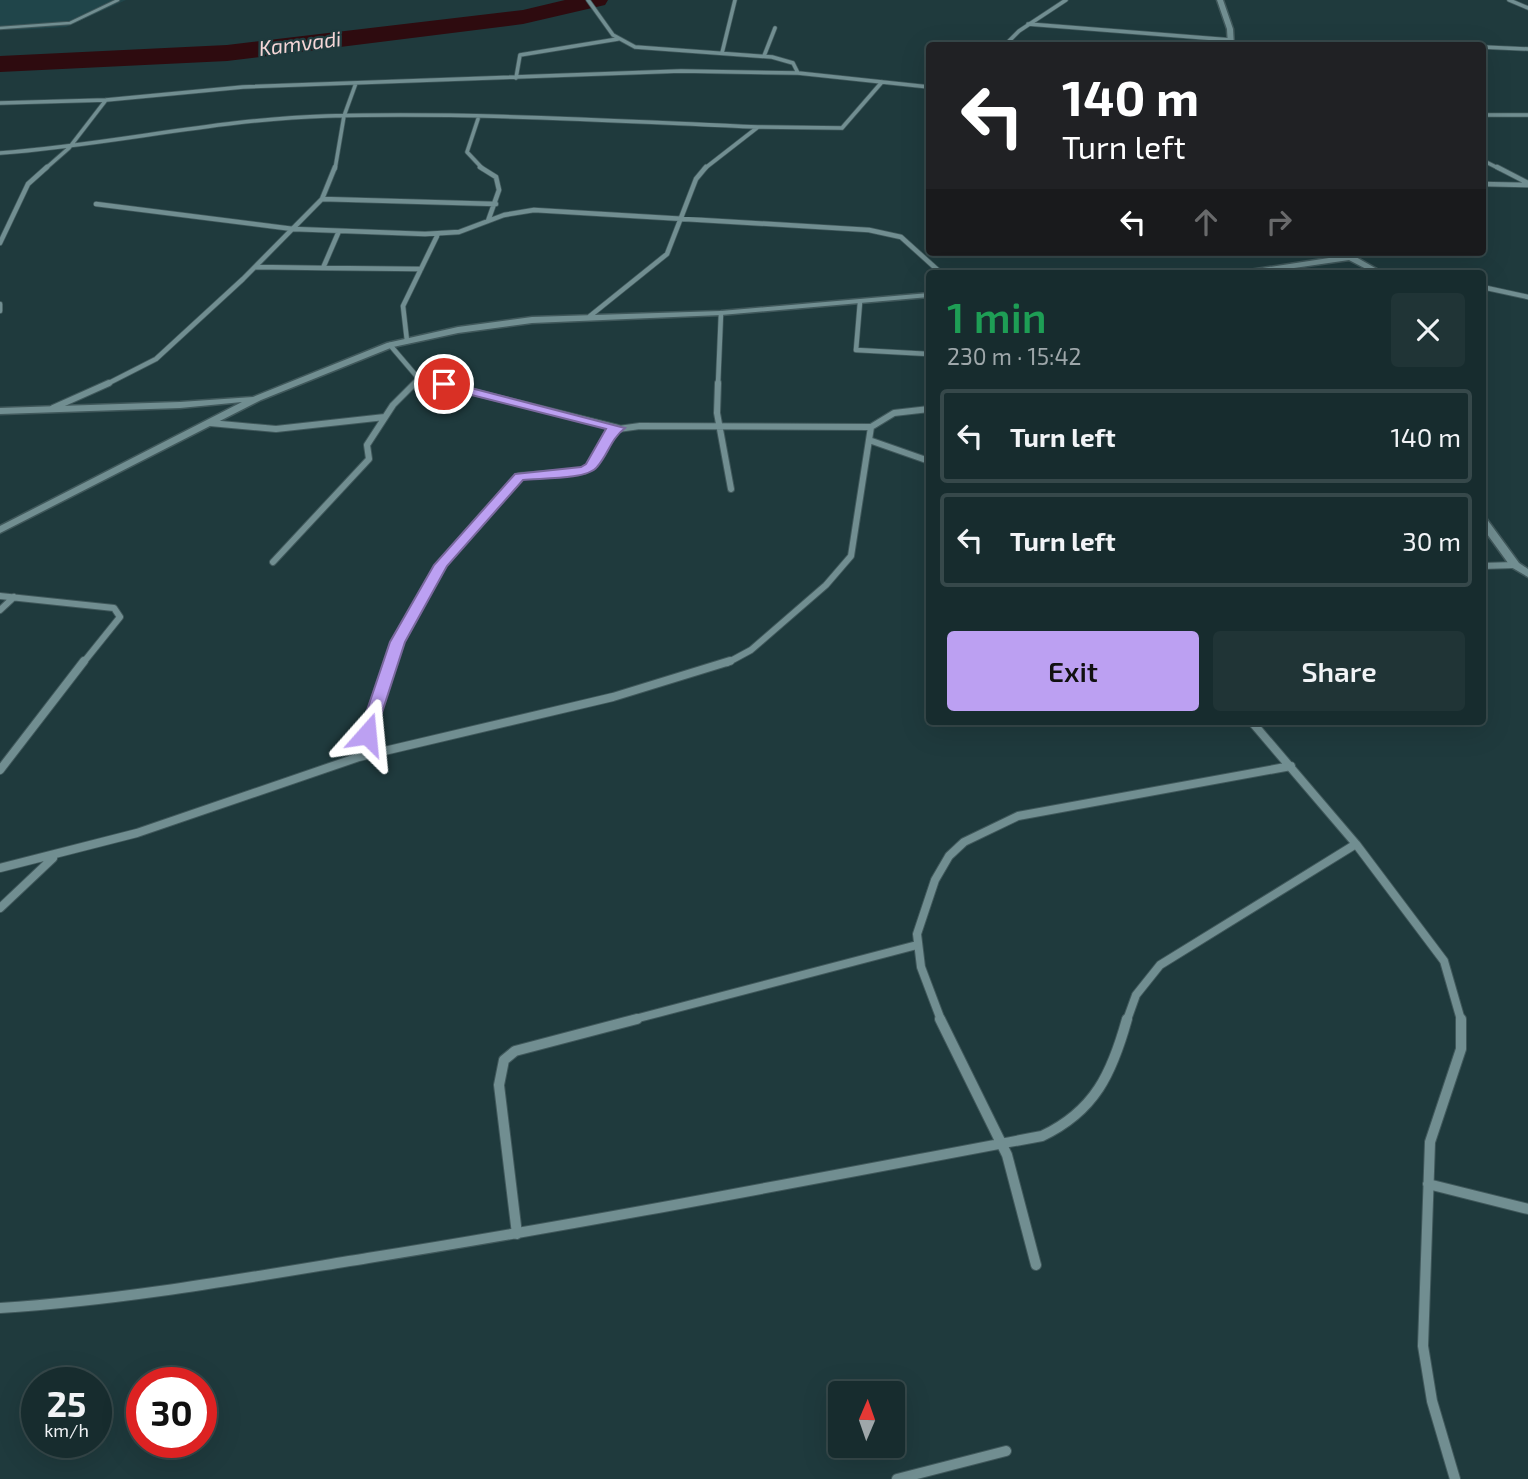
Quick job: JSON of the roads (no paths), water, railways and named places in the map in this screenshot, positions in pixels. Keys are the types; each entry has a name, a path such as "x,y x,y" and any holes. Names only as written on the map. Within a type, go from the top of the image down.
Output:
{"street":[{"path":"588,0 600,21 618,39 635,47 764,56 793,63 798,73"},
{"path":"722,53 734,0"},
{"path":"1008,42 1028,24 1066,0"},
{"path":"1220,0 1231,42"},
{"path":"1509,0 1528,8"},
{"path":"1028,24 1220,42"},
{"path":"764,56 775,28"},
{"path":"516,78 520,55 618,39"},
{"path":"1486,47 1528,49"},
{"path":"0,103 106,100 208,89 681,71 798,73 926,87"},
{"path":"0,153 69,148 243,121 344,116 661,122 821,130 842,128 883,82"},
{"path":"52,408 117,380 156,359 255,267 322,199 334,176 344,116 356,83"},
{"path":"0,243 28,184 69,148 106,100"},
{"path":"1486,115 1528,115"},
{"path":"478,119 467,152 475,164 496,177 499,190 488,221"},
{"path":"590,316 667,254 696,179 709,163 758,127"},
{"path":"1486,162 1528,184"},
{"path":"1486,184 1528,184"},
{"path":"322,199 496,204"},
{"path":"96,204 293,229 339,231 438,234 459,232 520,211 550,209 840,227 891,233 912,244 938,270"},
{"path":"323,268 339,231"},
{"path":"407,341 403,306 438,234"},
{"path":"1263,270 1350,257 1374,270"},
{"path":"255,267 421,269"},
{"path":"1486,287 1528,297"},
{"path":"0,530 258,398 390,345 458,330 590,316 722,313 926,295"},
{"path":"860,302 856,350 926,354"},
{"path":"0,304 0,311"},
{"path":"722,313 717,396 731,489"},
{"path":"390,345 419,379 618,428 871,427 894,413 926,409"},
{"path":"272,562 369,459 367,445 385,417 419,379"},
{"path":"1,411 180,405 258,398"},
{"path":"209,423 276,429 385,417"},
{"path":"0,868 54,857 175,823 359,757 613,697 724,665 751,650 826,585 851,556 871,427"},
{"path":"359,757 397,642 441,565 519,476 584,471 591,466 611,430 618,428"},
{"path":"869,440 926,460"},
{"path":"1486,525 1515,565 1528,574"},
{"path":"1486,566 1515,565"},
{"path":"0,596 114,608 120,617 7,757 0,770"},
{"path":"0,610 14,597"},
{"path":"1255,725 1356,844 1444,961 1461,1013 1461,1049 1430,1142 1423,1346 1432,1401 1455,1479"},
{"path":"1036,1265 1003,1144 934,1003 917,945 929,890 955,849 981,831 1018,816 1291,766"},
{"path":"0,1308 67,1304 153,1293 517,1234 1042,1136 1071,1122 1088,1103 1117,1051 1129,1004 1141,983 1160,965 1356,844"},
{"path":"0,908 54,857"},
{"path":"517,1234 499,1085 504,1060 515,1051 917,945"},
{"path":"1427,1184 1528,1209"},
{"path":"897,1479 1006,1451"}],"lane":[{"path":"0,28 70,23 118,0"}],"waterway":[{"name":"Kamvadi","path":"0,64 227,53 523,17 596,0"}]}
